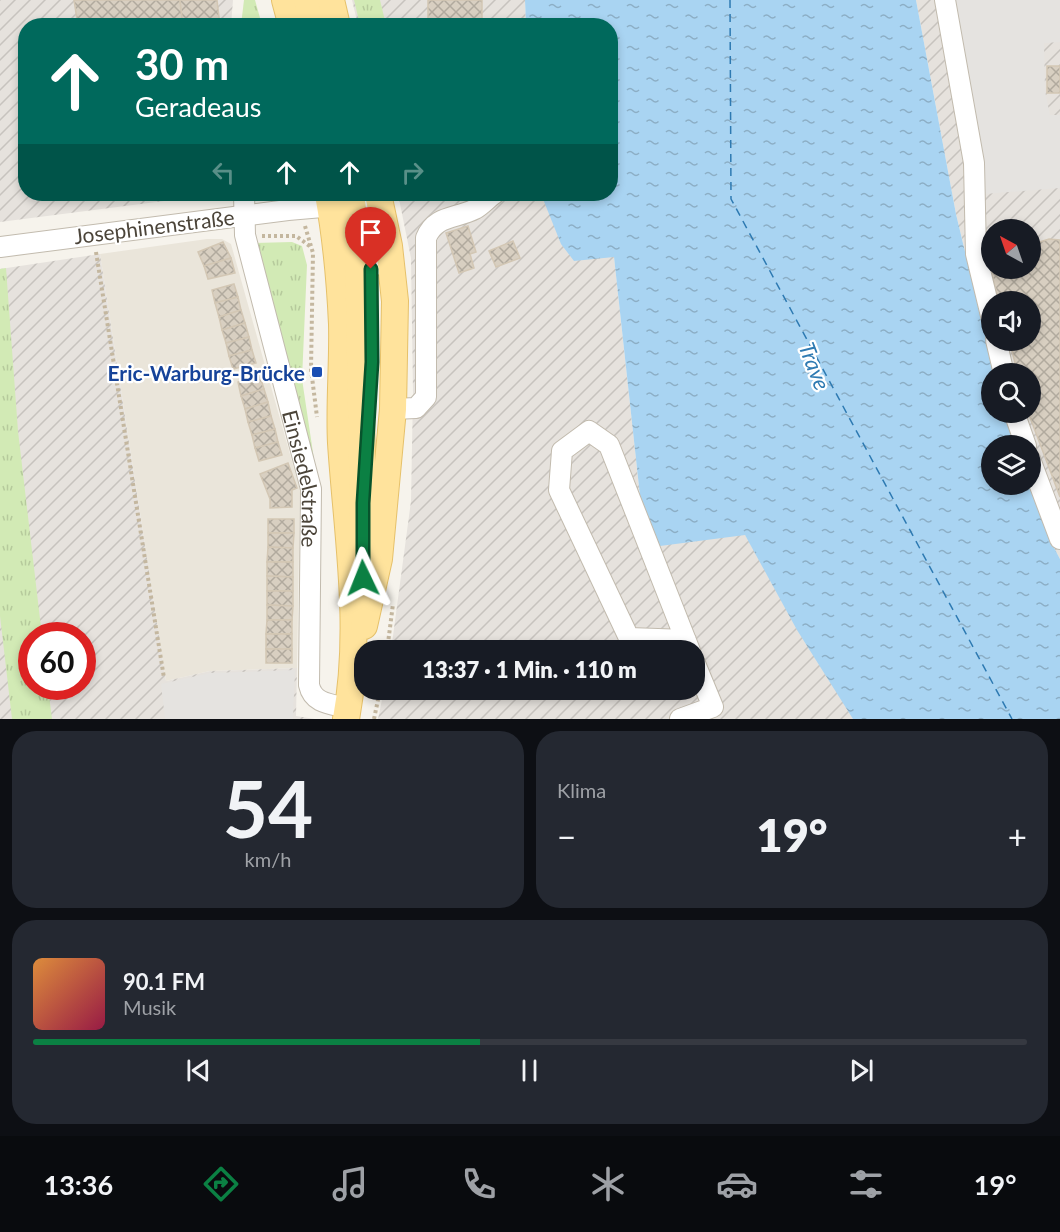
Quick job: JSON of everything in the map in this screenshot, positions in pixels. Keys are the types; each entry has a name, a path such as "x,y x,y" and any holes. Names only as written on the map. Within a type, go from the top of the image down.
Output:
{"main road":[{"path":"285,0 290,18"},
{"path":"307,0 311,18"},
{"path":"331,0 335,18"},
{"name":"Einsiedelstraße","path":"341,201 337,249 342,325 341,441 353,587 352,682"},
{"name":"Einsiedelstraße","path":"342,201 358,248 366,616"},
{"name":"Einsiedelstraße","path":"347,713 379,559 393,409 395,302 389,246 380,201"}],"street":[{"path":"945,0 974,163 976,254 985,291"},
{"name":"Einsiedelstraße","path":"244,201 245,235 311,489 309,685 312,695 317,700 347,713"},
{"name":"Josephinenstraße","path":"1,246 243,215 329,201"},
{"path":"363,503 372,362 369,247 378,201"},
{"path":"393,409 416,408 426,397 426,238 430,227 439,221 475,209 485,201"},
{"path":"589,431 609,445 688,645 629,638 560,490 562,451 589,431"},
{"path":"1041,488 1060,538"},
{"path":"680,719 715,713 705,688"}],"path":[{"path":"90,234 164,678"},
{"path":"374,719 378,700"}],"shaded area":[{"path":"0,0 233,0 232,18 18,18 18,201 164,201 0,222"},
{"path":"352,0 525,0 526,18 356,18"},
{"path":"916,0 1060,0 1060,559 1050,540 1034,495 1041,495 1041,435 1012,435 1007,423 1041,423 1041,363 992,363 989,351 1041,351 1041,291 981,291 981,319 956,214"},
{"path":"952,0 1060,0 1060,42 1044,43 1045,91 1050,115 1060,115 1060,188 985,194 983,165"},
{"path":"399,201 546,201 614,257 640,496 745,535 861,719 378,719 382,700 705,700 705,640 392,640 411,501 413,393 411,258"},
{"path":"207,239 222,239 231,244 300,490 297,668 210,671 166,681 100,254"},
{"path":"100,254 166,681 210,671 297,668 296,716 315,719 0,719 0,269"},
{"path":"295,670 293,719 165,719 161,684 210,673"}],"green space":[{"path":"244,0 255,0 260,18 242,18"},
{"path":"354,0 380,0 384,18 358,18"},
{"path":"292,242 302,246 307,265 302,379 315,466 250,243"},
{"path":"6,268 18,431 40,622 18,622 18,700 50,700 52,719 12,719 0,616 0,269"}],"water":[{"name":"Trave","path":"525,0 916,0 956,214 981,319 981,351 989,351 992,363 981,363 981,423 1007,423 1012,435 981,435 981,495 1034,495 1050,540 1060,559 1060,719 853,719 797,630 745,535 660,546 640,496 614,257 574,261 561,244 544,201 618,201 618,18 526,18"}],"building":[{"path":"74,0 180,0 182,18 77,18"},
{"path":"180,0 217,0 219,18 182,18"},
{"path":"428,0 482,0 482,18 428,18"},
{"path":"1047,66 1060,66 1060,93 1047,93"},
{"path":"468,226 476,252 470,254 474,268 459,273 446,233"},
{"path":"1049,239 1060,240 1060,497 1041,447 1041,435 1037,435 1032,423 1041,423 1041,363 1015,363 1012,351 1041,351 1041,291 996,291 993,279 1041,279 1041,242"},
{"path":"513,241 520,258 496,267 489,251"},
{"path":"223,242 231,258 204,266 198,252"},
{"path":"231,258 235,273 208,279 204,266"},
{"path":"234,284 238,297 215,303 212,290"},
{"path":"238,297 241,310 219,317 215,303"},
{"path":"241,310 245,323 222,330 219,317"},
{"path":"245,323 249,337 226,343 222,330"},
{"path":"249,337 252,350 229,356 226,343"},
{"path":"252,350 256,363 233,369 229,356"},
{"path":"260,376 264,389 241,396 238,382"},
{"path":"264,389 268,402 245,409 241,396"},
{"path":"268,402 271,416 248,422 245,409"},
{"path":"271,416 275,429 252,435 248,422"},
{"path":"275,429 278,442 255,448 252,435"},
{"path":"278,442 282,455 259,461 255,448"},
{"path":"288,463 297,488 292,490 292,507 270,508 270,499 260,474"},
{"path":"268,519 294,519 294,533 268,533"},
{"path":"268,533 294,533 293,548 268,547"},
{"path":"268,547 293,548 293,562 267,562"},
{"path":"267,562 293,562 293,577 267,576"},
{"path":"267,576 293,577 293,591 267,591"},
{"path":"267,591 293,591 293,606 267,605"},
{"path":"267,605 293,606 292,620 267,620"},
{"path":"267,620 292,620 292,634 266,634"},
{"path":"266,634 292,634 292,649 266,649"},
{"path":"266,649 292,649 292,663 266,663"}],"ferry route":[{"path":"730,0 731,199 1012,719"}],"place":[{"name":"Eric-Warburg-Brücke","path":"317,372"}],"route":[{"path":"363,578 363,503 372,362 371,269"}]}
